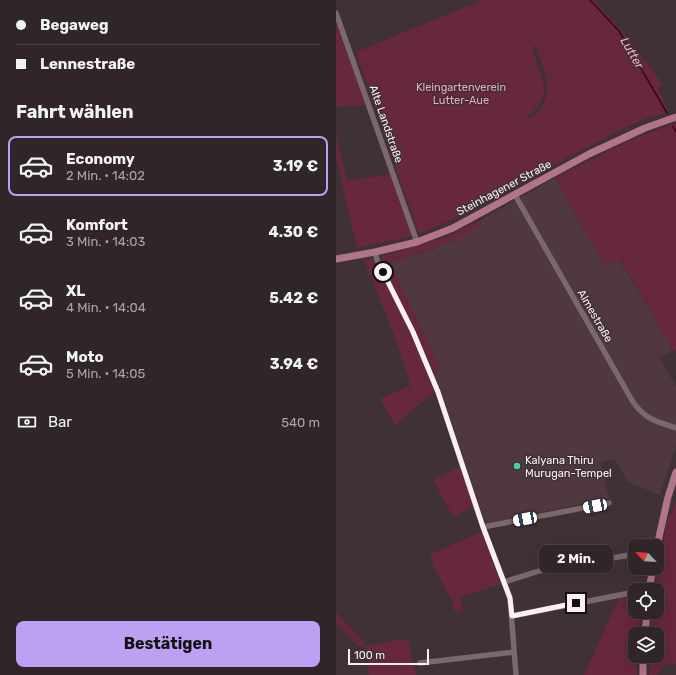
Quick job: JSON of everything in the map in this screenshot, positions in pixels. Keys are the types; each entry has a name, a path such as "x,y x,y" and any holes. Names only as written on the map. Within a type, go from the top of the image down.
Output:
{"main road":[{"name":"Steinhagener Straße","path":"336,260 417,242 453,228 588,154 645,128 676,117"},
{"path":"659,539 668,497 676,472"},
{"path":"643,663 643,675"}],"street":[{"name":"Alte Landstraße","path":"336,12 417,242"},
{"name":"Almestraße","path":"515,195 633,402 640,411 648,417 676,428"},
{"path":"375,252 377,260 413,332 438,392 483,527 510,598 516,675"},
{"path":"483,527 609,503"},
{"path":"504,582 539,571 628,555"},
{"path":"512,616 628,593"},
{"path":"420,662 514,652"}],"shaded area":[{"path":"555,178 605,266 619,259 673,350 659,358 676,386 676,445 660,495 628,482 615,459 601,462 609,498 488,522 484,519 434,372 440,368 390,263 434,249 482,226 479,221"}],"green space":[{"name":"Kleingartenverein Lutter-Aue","path":"483,0 593,0 621,30 663,84 657,88 669,112 644,119 624,128 452,220 419,234 356,52","holes":["536,46 547,80 547,95 542,107 535,116 522,119 533,112 539,105 544,94 543,82 532,47"]},
{"path":"336,23 366,105 336,107"},
{"path":"676,123 676,351 673,350 620,259 605,266 555,178 629,141"},
{"path":"336,134 347,181 391,174 411,229 412,236 357,248 336,157"},
{"path":"479,221 482,226 454,241 390,263 440,368 434,372 381,260 384,256 444,238"},
{"path":"364,260 372,260 375,263 414,342 434,392 395,425 380,399 411,385 397,343"},
{"path":"460,467 474,506 453,517 433,480"},
{"path":"676,500 676,665 664,664 657,675 649,675 649,663 664,663 664,627 651,627 651,619 664,619 664,583 655,583 657,575 664,575 664,539 668,518 672,512"},
{"path":"483,531 501,584 460,597 463,611 455,612 452,600 434,568 430,555"},
{"path":"628,595 628,619 639,619 639,627 628,627 628,663 637,663 637,675 584,675 620,596"},
{"path":"336,612 364,642 365,646 360,647 336,623"},
{"path":"404,639 409,642 416,675 369,675 365,646"}],"waterway":[{"name":"Lutter","path":"590,0 619,31 667,113"},
{"name":"Lutter","path":"673,126 676,132"}],"place":[{"name":"Kalyana Thiru Murugan-Tempel","path":"517,466"}],"route":[{"path":"383,272 413,332 438,392 483,527 510,598 512,616 576,603"}]}
